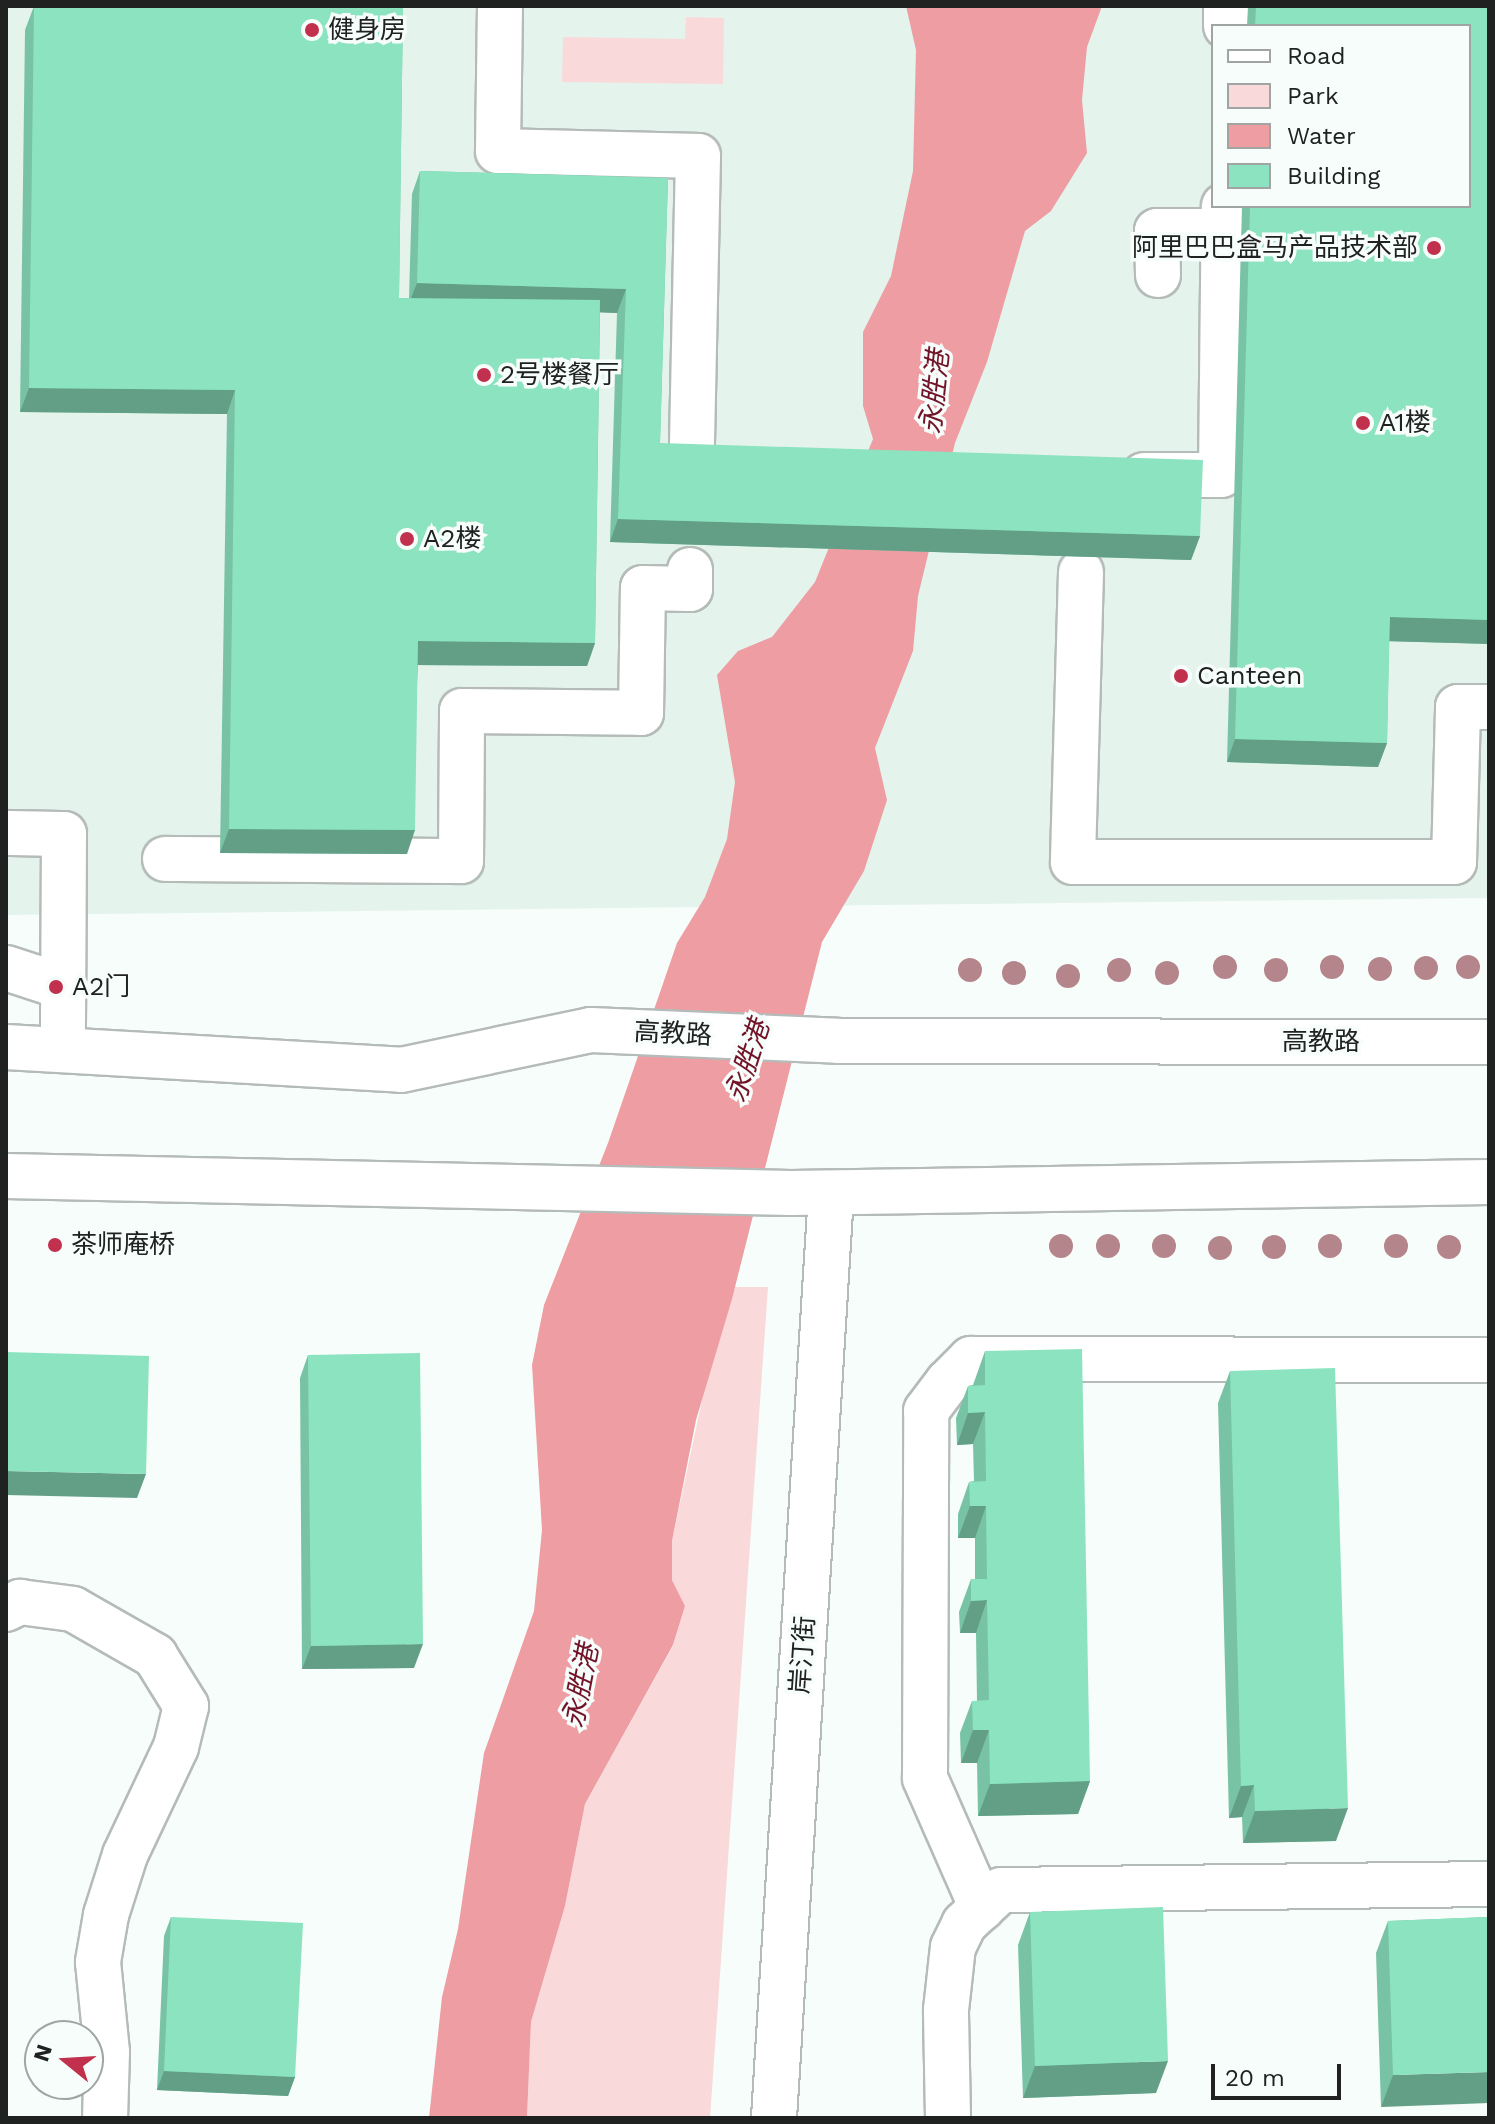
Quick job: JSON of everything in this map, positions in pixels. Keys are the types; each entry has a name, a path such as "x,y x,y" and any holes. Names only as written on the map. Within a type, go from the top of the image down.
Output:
{"main road":[{"path":"500,6 498,151 698,156 691,477"},
{"path":"1098,475 1221,475 1230,278 1224,219 1157,231 1158,275"},
{"path":"165,859 461,861 462,711 641,713 643,588 690,589 690,570"},
{"path":"1081,572 1073,862 1454,862 1458,707 1489,707"},
{"path":"6,833 64,834 63,1048"},
{"path":"6,968 61,986"},
{"name":"高教路","path":"6,1047 401,1070 591,1030 838,1041 1489,1042"},
{"path":"6,1176 811,1193 1489,1182"},
{"name":"岸汀街","path":"774,2118 811,1193"},
{"path":"982,1908 925,1778 926,1411 948,1382 971,1359 1489,1360"},
{"path":"6,1609 20,1602 73,1609 155,1656 186,1706 176,1747 125,1855 106,1915 98,1962 107,2052 105,2118"},
{"path":"948,2118 946,2010 953,1947 964,1924 1001,1890 1489,1884"}],"shaded area":[{"path":"6,6 1489,6 1489,898 6,915"}],"green space":[{"path":"686,17 724,18 723,84 562,82 563,37 685,39"},
{"path":"735,1287 768,1287 710,2118 527,2118 531,2022 565,1906 585,1804 673,1646 685,1606 672,1580 672,1541 711,1358"}],"water":[{"name":"永胜港","path":"906,6 1102,6 1087,47 1082,100 1087,153 1051,211 1025,231 987,362 955,443 918,596 913,651 875,748 887,800 864,871 822,942 732,1299 696,1420 672,1541 672,1580 685,1606 673,1645 585,1804 565,1906 531,2022 527,2118 429,2118 442,1997 458,1929 484,1753 534,1611 542,1530 532,1365 544,1305 608,1143 677,943 705,897 727,839 735,782 717,675 738,651 772,637 815,582 873,439 863,406 863,332 891,276 913,171 916,50"}],"building":[{"name":"A2楼","path":"34,6 403,6 399,298 600,300 595,643 418,641 415,830 229,829 235,390 29,388"},
{"name":"A1楼","path":"1256,6 1489,6 1489,620 1390,617 1387,743 1235,739 1250,208 1471,208 1471,24 1255,24"},
{"path":"420,171 668,178 660,443 1203,460 1200,536 618,519 626,289 417,283"},
{"path":"1082,1349 1090,1781 990,1784 989,1730 973,1730 972,1701 989,1700 987,1600 971,1601 971,1579 987,1579 986,1506 970,1506 969,1482 986,1481 985,1412 968,1413 968,1386 985,1385 985,1351"},
{"path":"6,1352 149,1356 146,1474 6,1471"},
{"path":"420,1353 423,1644 311,1646 308,1355"},
{"path":"1335,1368 1348,1808 1255,1811 1254,1785 1241,1786 1230,1371"},
{"path":"1163,1907 1168,2061 1035,2066 1030,1912"},
{"path":"171,1917 303,1923 295,2077 164,2071"},
{"path":"1489,1917 1489,2072 1393,2075 1388,1921"}],"place":[{"name":"健身房","path":"312,30"},
{"name":"阿里巴巴盒马产品技术部","path":"1434,248"},
{"name":"2号楼餐厅","path":"484,375"},
{"name":"A1楼","path":"1363,423"},
{"name":"A2楼","path":"407,539"},
{"name":"Canteen","path":"1181,676"},
{"name":"A2门","path":"56,987"},
{"name":"茶师庵桥","path":"55,1245"}]}
